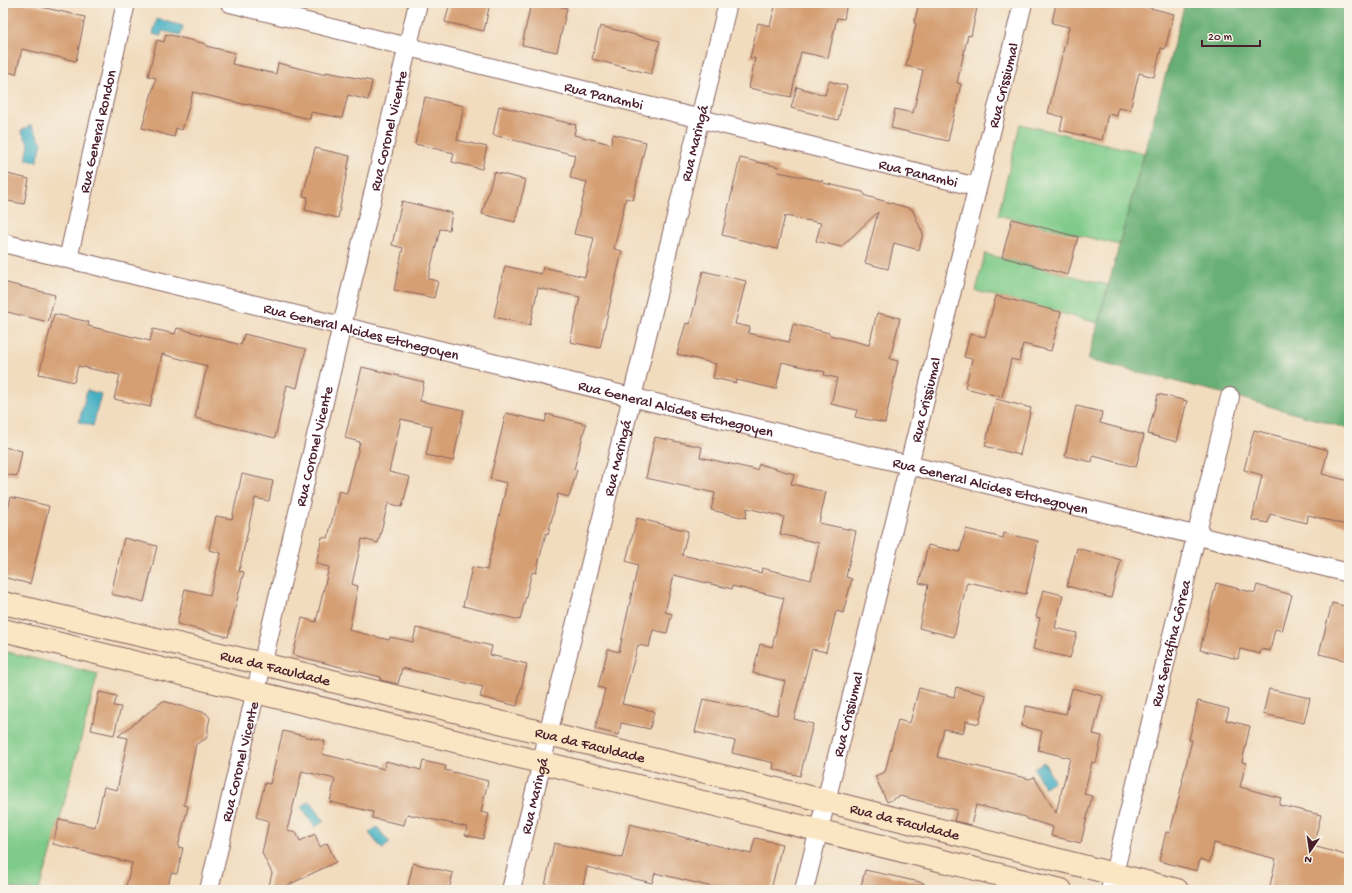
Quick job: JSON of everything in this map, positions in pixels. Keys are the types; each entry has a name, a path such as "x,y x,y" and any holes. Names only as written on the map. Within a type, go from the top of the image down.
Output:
{"street":[{"name":"Rua General Rondon","path":"68,259 126,3"},
{"name":"Rua Panambi","path":"230,3 977,186"},
{"name":"Rua Coronel Vicente","path":"209,890 418,3"},
{"name":"Rua Maringá","path":"511,890 728,3"},
{"name":"Rua Crissiumal","path":"804,890 1023,3"},
{"name":"Rua General Alcides Etchegoyen","path":"3,243 1349,573"},
{"name":"Rua Serrafina Côrrea","path":"1112,882 1230,397"},
{"name":"Rua da Faculdade","path":"3,603 263,664 826,801 1112,882 1177,890"},
{"name":"Rua da Faculdade","path":"3,630 1061,890"}],"green space":[{"path":"1185,3 1349,3 1349,203 1346,218 1349,236 1349,429 1230,395 1088,360"},
{"path":"1020,124 1144,153 1119,245 998,215"},
{"path":"985,254 1108,285 1098,323 976,291"},
{"path":"3,651 98,674 51,853 39,890 22,890 3,885"}],"water":[{"path":"157,19 183,26 181,35 162,31 161,36 153,34"},
{"path":"31,125 42,143 37,162 26,159 29,145 21,131"},
{"path":"87,390 101,394 93,426 79,422"},
{"path":"1044,762 1054,781 1044,787 1034,768"},
{"path":"310,801 324,821 315,827 301,807"},
{"path":"377,827 390,843 382,849 369,833"}],"building":[{"path":"3,3 24,3 85,17 76,61 22,49 16,74 3,71"},
{"path":"450,3 490,3 484,31 445,22"},
{"path":"531,3 545,3 567,8 557,52 522,45"},
{"path":"776,3 847,3 844,19 837,18 828,58 801,52 791,97 749,88 755,58 750,58 758,23 770,26"},
{"path":"919,3 978,3 971,36 968,35 957,83 961,84 948,141 891,128 895,109 913,113 923,70 906,66 916,24 914,23"},
{"path":"1056,3 1130,3 1174,14 1165,49 1161,48 1154,77 1139,73 1130,110 1118,108 1117,116 1108,114 1102,140 1060,130 1063,117 1048,113 1069,27 1052,23"},
{"path":"600,26 660,41 651,74 592,59"},
{"path":"166,34 235,53 232,64 276,74 278,63 326,75 326,72 372,81 368,100 348,95 342,118 311,112 310,119 193,92 182,130 176,128 174,137 142,128 156,78 148,76 157,40 164,42"},
{"path":"829,81 847,86 838,120 791,108 797,87 825,95"},
{"path":"425,97 464,106 457,140 487,147 482,169 452,162 454,153 415,144"},
{"path":"499,106 576,125 574,135 611,144 613,134 646,142 633,200 626,198 614,249 622,251 600,348 570,342 580,297 538,288 530,325 494,317 505,266 541,274 543,267 585,277 594,238 574,234 587,182 570,178 575,155 493,135"},
{"path":"315,148 350,156 338,218 305,210 308,197 303,196"},
{"path":"740,158 779,167 778,172 823,181 823,183 863,192 866,196 912,209 923,234 919,250 894,243 888,269 865,263 878,212 841,247 816,241 821,223 785,216 777,249 722,235"},
{"path":"494,172 526,180 515,222 482,214"},
{"path":"3,173 29,179 24,204 3,200"},
{"path":"402,201 452,213 449,230 440,229 428,279 438,281 434,298 394,290 403,248 392,245"},
{"path":"1012,219 1078,237 1068,275 1002,257"},
{"path":"703,271 746,281 735,324 750,327 748,333 789,342 793,324 869,345 877,313 900,318 890,359 898,361 885,423 855,417 857,410 831,404 837,378 824,375 825,372 782,362 776,389 737,380 736,383 713,378 716,364 677,354 686,323 690,324"},
{"path":"3,282 55,295 48,322 3,311"},
{"path":"996,296 1061,312 1051,351 1023,344 1019,361 1011,359 1002,397 965,388 972,359 964,357 970,334 985,337"},
{"path":"54,314 89,322 88,326 150,341 153,329 175,334 177,328 241,345 244,334 306,349 297,388 287,385 275,438 195,418 207,366 162,354 150,407 114,399 120,375 78,366 74,382 39,374"},
{"path":"362,367 424,382 420,401 464,410 453,461 426,455 432,426 401,419 389,472 410,477 402,507 388,503 378,543 362,539 352,584 358,586 349,630 389,640 390,637 413,642 416,628 492,646 490,655 527,664 517,706 480,697 483,687 402,668 398,684 380,680 381,677 293,655 302,618 316,622 329,567 316,564 322,537 328,538 339,491 347,493 360,442 345,438"},
{"path":"1158,394 1187,401 1177,442 1148,434"},
{"path":"996,399 1031,408 1020,455 985,446"},
{"path":"1076,406 1102,412 1100,423 1144,435 1136,467 1093,456 1092,462 1065,456"},
{"path":"506,413 545,422 547,414 586,424 574,469 577,470 569,497 558,494 536,573 532,572 520,620 463,606 472,567 487,570 507,483 490,479"},
{"path":"1254,430 1328,450 1322,474 1349,481 1349,515 1346,525 1308,515 1307,523 1270,514 1268,523 1252,520 1262,475 1244,470"},
{"path":"655,437 702,447 700,457 757,470 759,464 794,474 791,484 826,492 819,523 856,531 846,577 852,579 843,613 836,611 826,652 812,649 794,719 813,724 800,776 773,769 774,763 732,753 735,741 695,732 703,699 777,715 785,681 753,673 760,644 772,647 784,598 732,586 732,589 674,575 665,612 672,614 667,633 653,630 649,647 638,645 622,704 654,711 650,729 621,723 619,735 595,729 605,689 598,687 608,649 619,652 638,565 626,561 637,518 688,531 682,555 761,573 762,568 811,580 819,543 780,534 784,517 747,508 746,518 711,510 715,493 646,478"},
{"path":"3,447 22,451 17,476 3,474"},
{"path":"242,474 273,481 269,501 255,498 239,571 244,572 228,637 177,624 185,589 210,595 221,553 209,550 216,516 232,519"},
{"path":"11,497 49,506 30,584 3,577 3,530"},
{"path":"966,529 1003,538 1004,533 1038,541 1026,594 967,582 954,637 919,628 928,585 919,583 928,545 960,552"},
{"path":"124,538 157,546 144,602 111,594"},
{"path":"1077,548 1121,560 1111,598 1067,586"},
{"path":"1216,583 1255,593 1257,585 1292,595 1282,631 1275,629 1270,651 1261,649 1260,654 1240,649 1238,659 1200,650"},
{"path":"1043,590 1063,595 1055,628 1077,633 1070,658 1033,649 1040,618 1036,617"},
{"path":"1332,603 1349,607 1349,661 1319,654"},
{"path":"956,687 986,695 979,724 966,721 963,733 944,729 937,757 1030,779 1034,777 1056,813 1070,758 1038,750 1042,731 1021,726 1026,706 1066,714 1072,688 1103,696 1093,734 1102,736 1096,763 1092,762 1084,794 1092,796 1081,843 1051,836 1053,827 1027,819 1026,817 976,805 971,825 954,821 957,810 900,796 887,802 875,776 885,772 898,720 910,723 919,688 954,697"},
{"path":"1269,689 1310,698 1304,723 1263,714"},
{"path":"99,692 117,696 114,706 121,707 114,735 91,730"},
{"path":"163,701 206,713 210,718 208,734 206,739 196,744 184,805 188,806 178,847 183,848 177,874 171,873 167,890 125,890 132,863 53,844 59,819 95,827 104,787 117,790 128,738 118,736"},
{"path":"1198,701 1229,709 1226,720 1250,726 1242,762 1246,763 1240,787 1281,798 1279,805 1321,815 1313,846 1349,856 1349,874 1345,890 1269,890 1276,859 1214,843 1210,862 1200,859 1197,871 1159,861 1166,832 1170,833 1183,781 1192,740 1189,740"},
{"path":"283,731 325,741 322,754 384,769 386,761 421,770 423,761 446,766 445,770 488,781 481,812 489,814 483,839 465,835 467,827 407,814 404,825 372,818 373,812 330,802 335,779 302,771 287,830 296,832 300,841 315,834 320,847 327,843 336,862 278,890 268,890 272,873 262,853 269,821 256,817 265,783 270,784"},
{"path":"630,824 751,854 755,838 782,844 771,890 725,890 655,873 652,883 587,867 582,890 562,890 545,886 554,843 622,858"},
{"path":"413,863 453,873 449,890 407,890"},
{"path":"865,870 924,883 923,890 860,890"}]}
